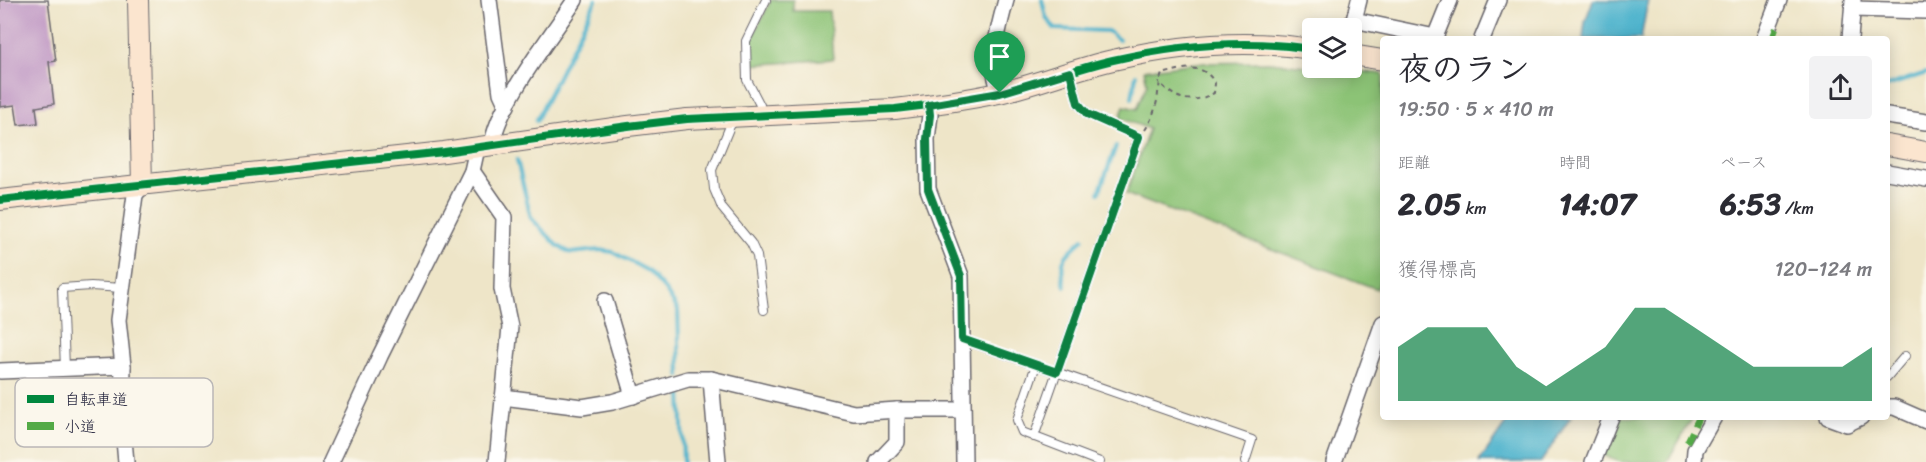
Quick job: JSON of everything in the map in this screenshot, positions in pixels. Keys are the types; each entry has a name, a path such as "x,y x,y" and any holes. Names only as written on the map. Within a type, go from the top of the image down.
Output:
{"street":[{"path":"123,378 118,320 135,195 142,186 138,0"},
{"path":"489,0 501,93 507,106"},
{"path":"331,462 476,159 575,0"},
{"path":"1000,93 996,84 995,44 1006,0"},
{"path":"1359,0 1354,20 1430,36"},
{"path":"1435,36 1450,0"},
{"path":"1483,36 1498,0"},
{"path":"1765,36 1779,0"},
{"path":"1850,36 1853,4 1926,11"},
{"path":"0,200 484,147 687,119 895,109 929,105 1000,93 1112,61 1186,48 1260,44 1302,48"},
{"path":"1362,57 1380,60"},
{"path":"929,105 928,189 961,276 964,462"},
{"path":"1890,117 1926,123"},
{"path":"1890,146 1926,152"},
{"path":"471,171 504,216 502,289 510,327 497,462"},
{"path":"1890,173 1926,179"},
{"path":"605,301 633,396"},
{"path":"1334,462 1380,332"},
{"path":"0,371 123,366"},
{"path":"503,397 582,407 612,402 688,379 711,379 854,413 897,410 962,410"},
{"path":"711,379 718,462"},
{"path":"1890,407 1926,421"},
{"path":"878,462 897,442 897,410"},
{"path":"1593,462 1610,420"},
{"path":"1694,462 1695,450 1712,420"},
{"path":"1836,420 1847,424 1855,420"},
{"path":"125,447 126,462"}],"lane":[{"path":"760,116 760,105 747,80 746,40 766,0"},
{"path":"1035,437 1139,137 1087,114 1078,103 1070,72"},
{"path":"739,117 730,126 712,170 714,189 722,208 751,243 757,256 764,310"},
{"path":"65,369 62,288 91,286 122,288"},
{"path":"962,339 1252,440 1245,462"},
{"path":"1890,374 1905,356"},
{"path":"1036,365 1017,420 1022,432 1100,462"}],"path":[{"path":"1139,137 1152,118 1159,93 1159,82 1162,74 1199,68 1209,73 1215,83 1214,93 1202,100 1186,100 1169,94 1159,82"}],"green space":[{"path":"771,0 793,0 793,11 829,11 833,59 751,65 751,40"},
{"path":"1269,62 1302,65 1302,78 1362,78 1362,72 1380,74 1380,280 1377,289 1126,194 1149,129 1120,118 1124,106 1137,109 1147,84 1144,70 1195,63"},
{"path":"1614,420 1691,420 1667,462 1620,462 1600,454"}],"water":[{"path":"1593,0 1648,0 1642,36 1583,36 1585,22"},
{"path":"1508,420 1569,420 1541,462 1479,462"}],"building":[{"path":"0,0 48,0 56,61 49,62 54,104 36,107 38,123 18,125 15,105 0,107"}],"waterway":[{"path":"536,121 596,0"},
{"path":"1042,0 1046,17 1055,29 1108,31 1119,40"},
{"path":"1890,85 1926,73"},
{"path":"1132,98 1136,75"},
{"path":"1099,193 1116,146"},
{"path":"517,160 531,218 558,246 571,253 599,250 613,252 648,271 666,291 678,310 680,376"},
{"path":"1065,286 1062,270 1064,259 1083,239"},
{"path":"681,386 683,462"}],"marked path":[{"path":"1773,36 1776,28"},
{"path":"1687,442 1698,420"}],"cycle path":[{"path":"0,200 444,152 687,119 921,106 999,93 1113,60 1187,47 1262,44 1302,48"}],"route":[{"path":"1070,72 1078,103 1087,114 1139,137 1057,372 962,339 961,276 928,189 929,105 1000,93 1070,72"}]}
